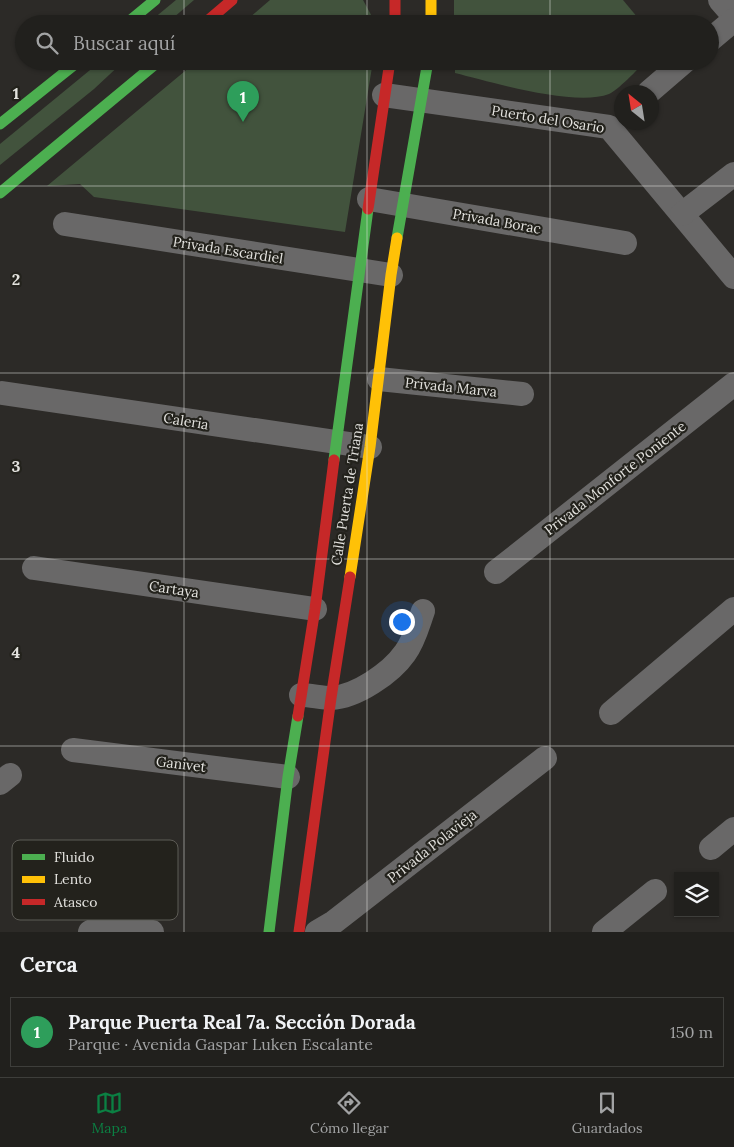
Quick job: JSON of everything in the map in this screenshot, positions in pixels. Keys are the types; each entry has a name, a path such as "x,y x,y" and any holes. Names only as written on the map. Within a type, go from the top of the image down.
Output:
{"street":[{"path":"137,15 155,0"},
{"path":"214,15 232,0"},
{"path":"431,0 431,15"},
{"path":"719,32 734,18 720,0"},
{"path":"393,2 394,15"},
{"path":"0,124 68,70"},
{"path":"0,193 148,70"},
{"name":"Calle Puerta de Triana","path":"270,932 288,777 314,609 359,270 388,70"},
{"name":"Calle Puerta de Triana","path":"299,932 331,698 370,447 391,275 426,70"},
{"path":"657,85 675,70"},
{"name":"Puerto del Osario","path":"384,95 421,101 614,121"},
{"name":"Puerto del Osario","path":"621,130 682,214 734,277"},
{"path":"682,214 734,174"},
{"name":"Privada Borac","path":"369,199 625,243"},
{"name":"Privada Escardiel","path":"65,224 391,275"},
{"name":"Privada Marva","path":"379,379 522,394"},
{"name":"Privada Monforte Poniente","path":"496,572 734,384"},
{"name":"Caleria","path":"2,393 370,447"},
{"name":"Cartaya","path":"34,568 314,609"},
{"path":"611,712 734,609"},
{"path":"301,694 331,698 358,691 376,680 405,654 423,611"},
{"name":"Ganivet","path":"73,750 288,777"},
{"name":"Privada Polavieja","path":"317,932 334,922 545,758"},
{"path":"711,848 734,829"},
{"path":"604,932 656,891"},
{"path":"90,932 95,928 105,926 152,932"}],"green space":[{"path":"176,0 194,0 176,15 158,15"},
{"path":"270,0 363,0 371,15 252,15"},
{"path":"454,0 623,0 636,15 454,15"},
{"path":"90,70 114,70 94,89 0,165 0,144"},
{"path":"186,70 372,70 345,232 94,197 80,184 47,186"},
{"path":"455,70 637,70 621,85 614,85 613,92 594,97 555,95 511,87 455,73"}],"traffic: fast":[{"path":"137,15 155,0"},
{"path":"0,124 68,70"},
{"path":"0,193 148,70"},
{"path":"397,238 426,70"},
{"path":"334,460 368,209"},
{"path":"269,932 288,777 298,716"}],"traffic: slow":[{"path":"431,0 431,15"},
{"path":"350,577 370,447 397,238"}],"traffic: jam":[{"path":"214,15 232,0"},
{"path":"395,0 395,15"},
{"path":"368,209 389,70"},
{"path":"298,716 315,609 334,460"},
{"path":"299,932 331,698 350,577"}],"place":[{"name":"Parque Puerta Real 7a. Sección Dorada","path":"243,122"}]}
